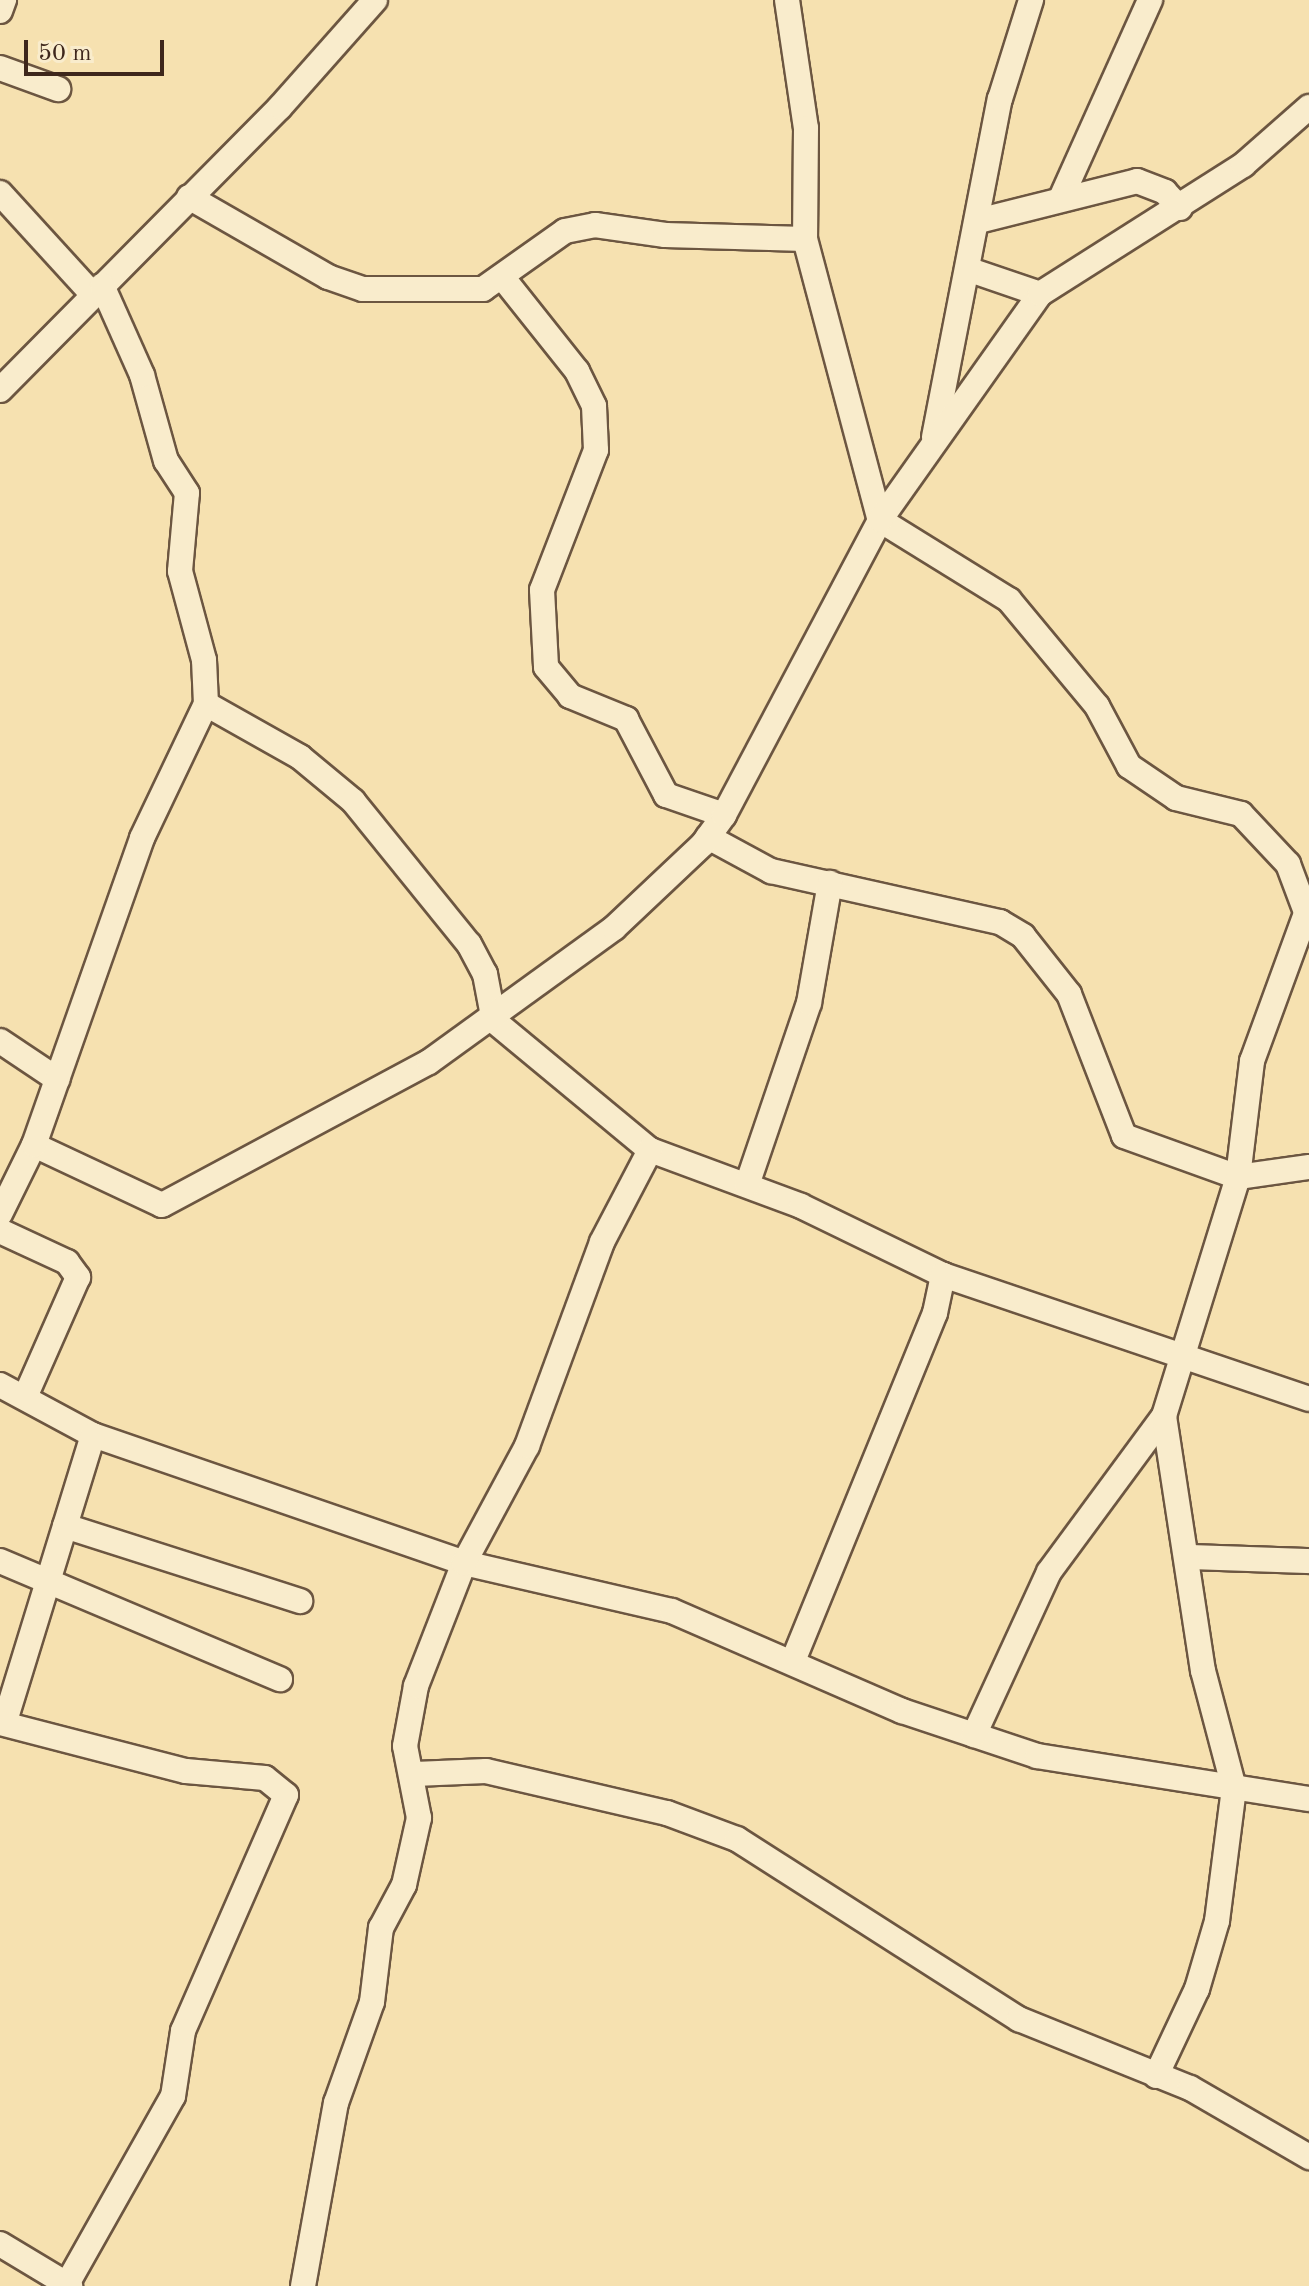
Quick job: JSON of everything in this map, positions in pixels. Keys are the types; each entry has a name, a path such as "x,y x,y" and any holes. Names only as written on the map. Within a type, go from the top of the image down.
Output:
{"street":[{"path":"0,11 4,0"},
{"path":"787,0 806,128 805,239 880,520 1009,600 1097,706 1129,766 1176,798 1241,814 1288,864 1307,909 1252,1061 1238,1177 1164,1416 1049,1572 974,1735"},
{"path":"1062,196 1150,0"},
{"path":"934,439 970,270 1000,99 1028,1"},
{"path":"0,390 189,197 365,3"},
{"path":"0,68 58,89"},
{"path":"34,1145 162,1205 494,1021 614,928 708,837 724,815 880,520 934,439 1040,294 1180,208 1309,107"},
{"path":"978,221 1062,196 1137,181 1165,192 1180,208"},
{"path":"0,193 97,290 142,375 166,461 187,493 180,571 204,660 206,704 142,838 34,1145 0,1214"},
{"path":"189,197 328,277 363,289 483,289 503,278 565,231 595,225 665,235 805,239"},
{"path":"970,270 1040,294"},
{"path":"503,278 577,371 594,406 596,450 542,590 546,667 570,696 626,719 666,795 724,815"},
{"path":"206,704 300,757 353,801 469,944 485,974 494,1021 650,1150 747,1185 943,1275 1309,1399"},
{"path":"708,837 771,871 943,905 1023,936 1069,994 1124,1136 1238,1177 1309,1167"},
{"path":"747,1185 809,1003 830,883"},
{"path":"0,1041 57,1079"},
{"path":"303,2286 336,2103 372,2002 381,1928 407,1872 419,1818 415,1774 405,1746 416,1686 464,1563 527,1446 602,1242 650,1150"},
{"path":"0,1231 67,1262 78,1277 26,1395"},
{"path":"793,1661 935,1313 943,1275"},
{"path":"0,1385 26,1395 93,1435 464,1563 672,1611 974,1735 1037,1756 1309,1799"},
{"path":"1156,2076 1197,1989 1217,1921 1234,1788 1203,1671 1188,1557 1164,1416"},
{"path":"0,2244 68,2285 173,2096 183,2031 286,1795 265,1778 186,1771 2,1722 93,1435"},
{"path":"65,1526 300,1601"},
{"path":"1188,1557 1309,1561"},
{"path":"0,1561 49,1578 280,1679"},
{"path":"415,1774 486,1771 667,1813 737,1839 1019,2019 1190,2088 1309,2157"}]}
